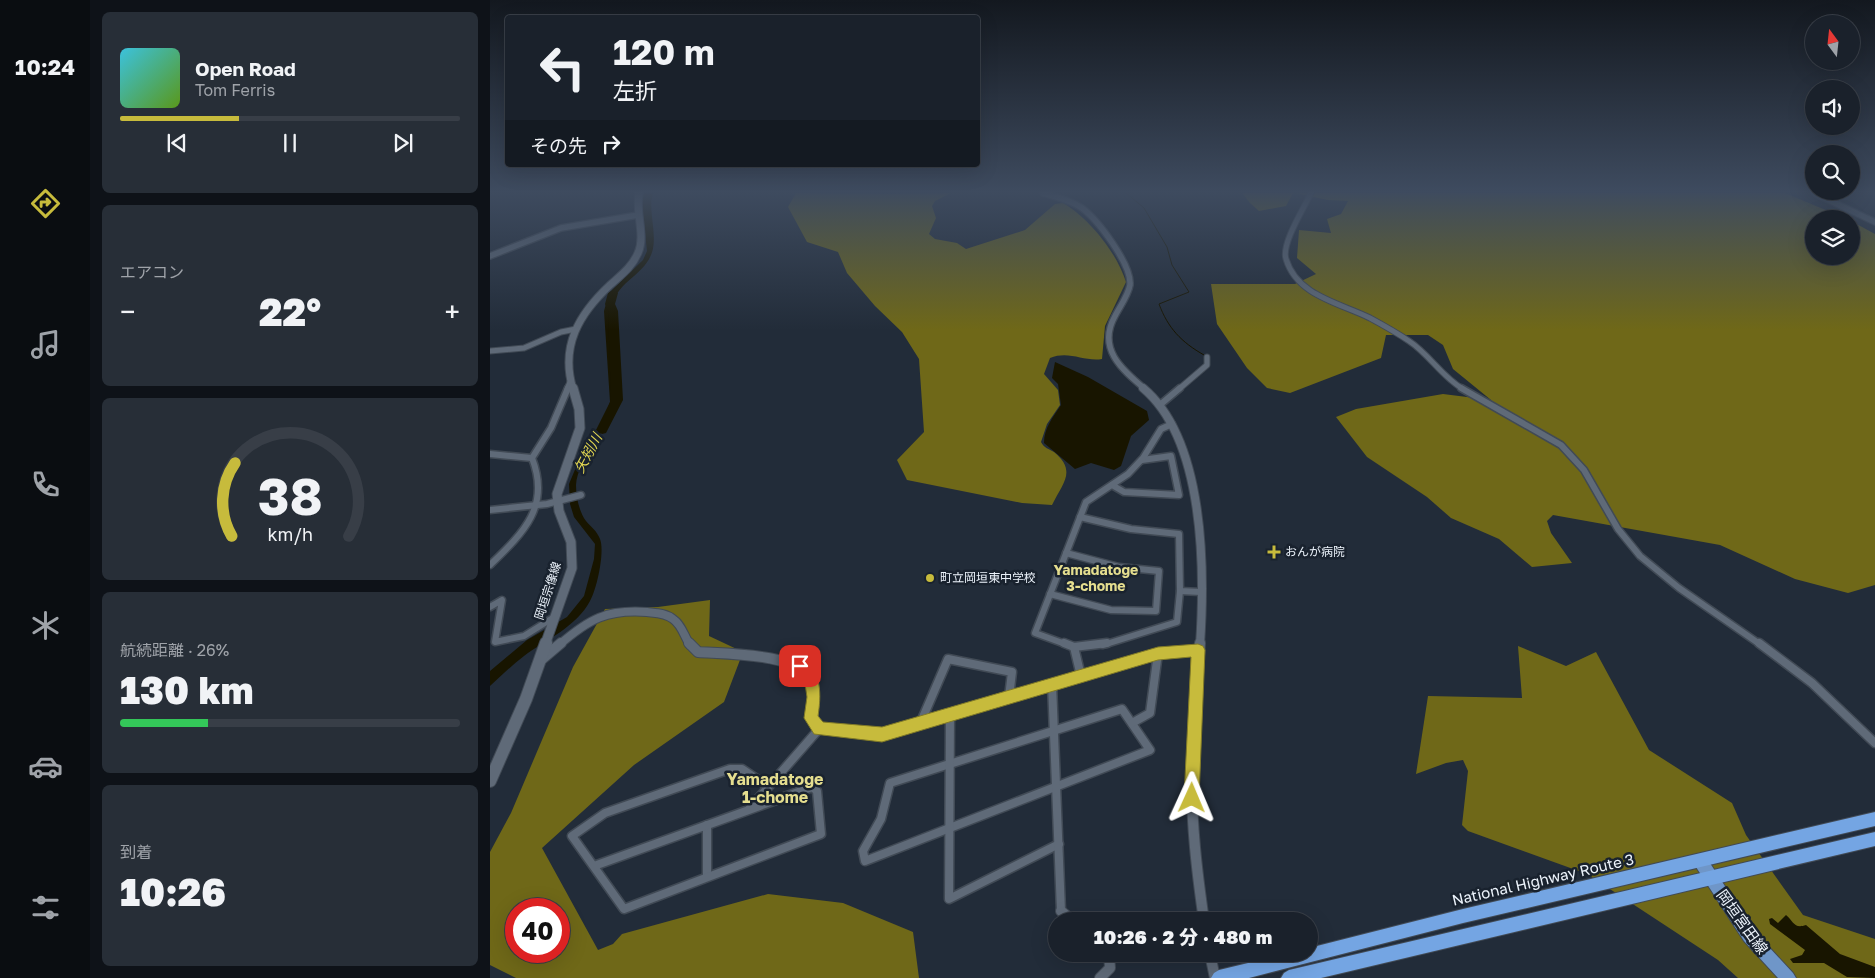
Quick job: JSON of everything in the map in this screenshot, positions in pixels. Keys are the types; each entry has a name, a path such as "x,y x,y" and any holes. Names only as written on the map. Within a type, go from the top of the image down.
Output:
{"highway":[{"name":"National Highway Route 3","path":"1217,978 1463,916 1701,862 1875,819"},
{"path":"1289,978 1578,908 1872,840"}],"main road":[{"name":"岡垣宗像線","path":"490,781 526,699 555,618 573,560 568,534 557,504 558,484 579,430 580,417 570,382 568,357 576,329 598,297 637,257 641,244 640,239"},
{"name":"岡垣宮田線","path":"1701,862 1749,936 1788,978"}],"street":[{"path":"490,256 534,239"},
{"path":"1106,239 1126,266 1130,279 1129,290 1110,326 1110,348 1122,368 1161,404 1172,424 1182,450 1196,512 1202,550 1192,752 1192,814 1195,866 1203,912"},
{"path":"1289,239 1285,258 1297,281 1313,293 1370,318 1410,342 1454,384 1561,445 1572,454 1584,470 1618,531 1637,554 1714,613 1803,676 1875,743"},
{"path":"490,351 524,348 561,332 576,329"},
{"path":"1161,404 1206,365 1207,357"},
{"path":"490,564 516,541 535,507 539,497 532,458 551,428 570,382"},
{"path":"1080,517 1131,529 1179,534 1180,591 1177,622 1102,644 1074,647 1035,633 1050,594 1080,517 1086,502 1128,474 1142,460 1161,429 1172,424"},
{"path":"490,454 532,458"},
{"path":"1112,485 1124,492 1179,495 1172,456 1142,460"},
{"path":"490,510 557,504 581,495"},
{"path":"1050,594 1111,610 1156,611 1159,571 1119,567 1066,553"},
{"path":"1180,591 1201,592"},
{"path":"490,607 502,600 495,642 524,636 555,618"},
{"path":"540,661 583,624 601,614 626,610 664,615 674,619 691,648 698,652 784,660 800,666 812,681 814,697 811,718 819,729 882,734 1158,654 1198,650"},
{"path":"1074,647 1080,676"},
{"path":"1132,723 1150,713 1158,654"},
{"path":"920,724 948,658 1012,672 1009,697"},
{"path":"1052,684 1062,911"},
{"path":"1122,709 1132,723 1150,750 865,861 863,851 881,819 890,783 1122,709"},
{"path":"950,714 949,899 1059,844"},
{"path":"750,809 767,786 819,729"},
{"path":"594,866 812,787 817,791 821,834 624,909 572,836 605,813 730,769 742,769 767,786"},
{"path":"1825,832 1875,813"},
{"path":"707,825 707,876"},
{"path":"1100,978 1110,970 1111,962"},
{"path":"1212,962 1217,978"}],"shaded area":[{"path":"805,239 935,239 957,243 966,249 998,239 1102,239 1116,260 1126,282 1105,326 1102,359 1057,356 1050,358 1044,374 1058,390 1060,405 1047,424 1041,442 1061,459 1066,471 1064,484 1052,505 1022,503 907,480 897,460 924,432 919,359 902,332 875,306 847,273 838,252 807,242"},
{"path":"1298,239 1805,239 1805,265 1860,265 1860,239 1875,239 1875,585 1848,593 1795,579 1720,545 1553,515 1547,521 1551,533 1572,563 1532,567 1499,539 1451,518 1427,497 1367,457 1336,417 1356,409 1443,394 1491,400 1453,369 1443,345 1428,335 1386,335 1381,358 1290,393 1267,388 1247,368 1217,324 1211,284 1295,284 1316,274 1297,258"},
{"path":"710,600 709,636 743,652 724,702 634,765 542,848 569,898 505,898 505,963 570,963 570,899 598,950 613,944 622,934 768,894 843,903 913,932 919,978 516,978 490,965 490,852 511,813 573,667 605,609 658,607"},
{"path":"1518,646 1566,666 1596,652 1649,750 1732,803 1746,835 1803,915 1875,939 1875,978 1738,978 1718,960 1587,874 1468,831 1462,825 1468,771 1463,760 1446,763 1416,774 1428,696 1522,698"}],"water":[{"path":"646,239 654,239 651,255 647,263 623,286 614,300 612,332 617,382 615,403 606,424 582,465 576,485 581,513 600,539 602,552 595,588 590,601 577,618 520,659 490,686 490,671 527,640 567,617 584,596 594,559 595,544 574,517 570,504 569,484 579,460 601,427 610,402 604,311 609,293 643,260 647,251"},
{"path":"1055,362 1088,377 1147,411 1149,420 1131,436 1121,466 1114,470 1091,463 1075,469 1044,443 1047,428 1061,405 1058,384 1052,378"},
{"path":"1786,915 1799,926 1806,925 1840,954 1875,967 1875,978 1847,977 1824,963 1793,963 1790,959 1802,955 1805,950 1770,924 1769,919 1772,918 1778,923"}],"waterway":[{"path":"1162,239 1167,247 1172,265 1189,292 1159,304 1176,334 1204,355"},
{"name":"矢矧川","path":"602,430 617,400 613,311 610,304 613,293"}],"place":[{"name":"おんが病院","path":"1274,552"},
{"name":"町立岡垣東中学校","path":"930,578"}],"district":[{"name":"Yamadatoge 3-chome","path":"1096,578"},
{"name":"Yamadatoge 1-chome","path":"775,788"}],"route":[{"path":"800,666 810,676 812,681 814,697 811,718 812,722 819,729 882,734 1158,654 1198,650 1192,752 1192,798"}]}
